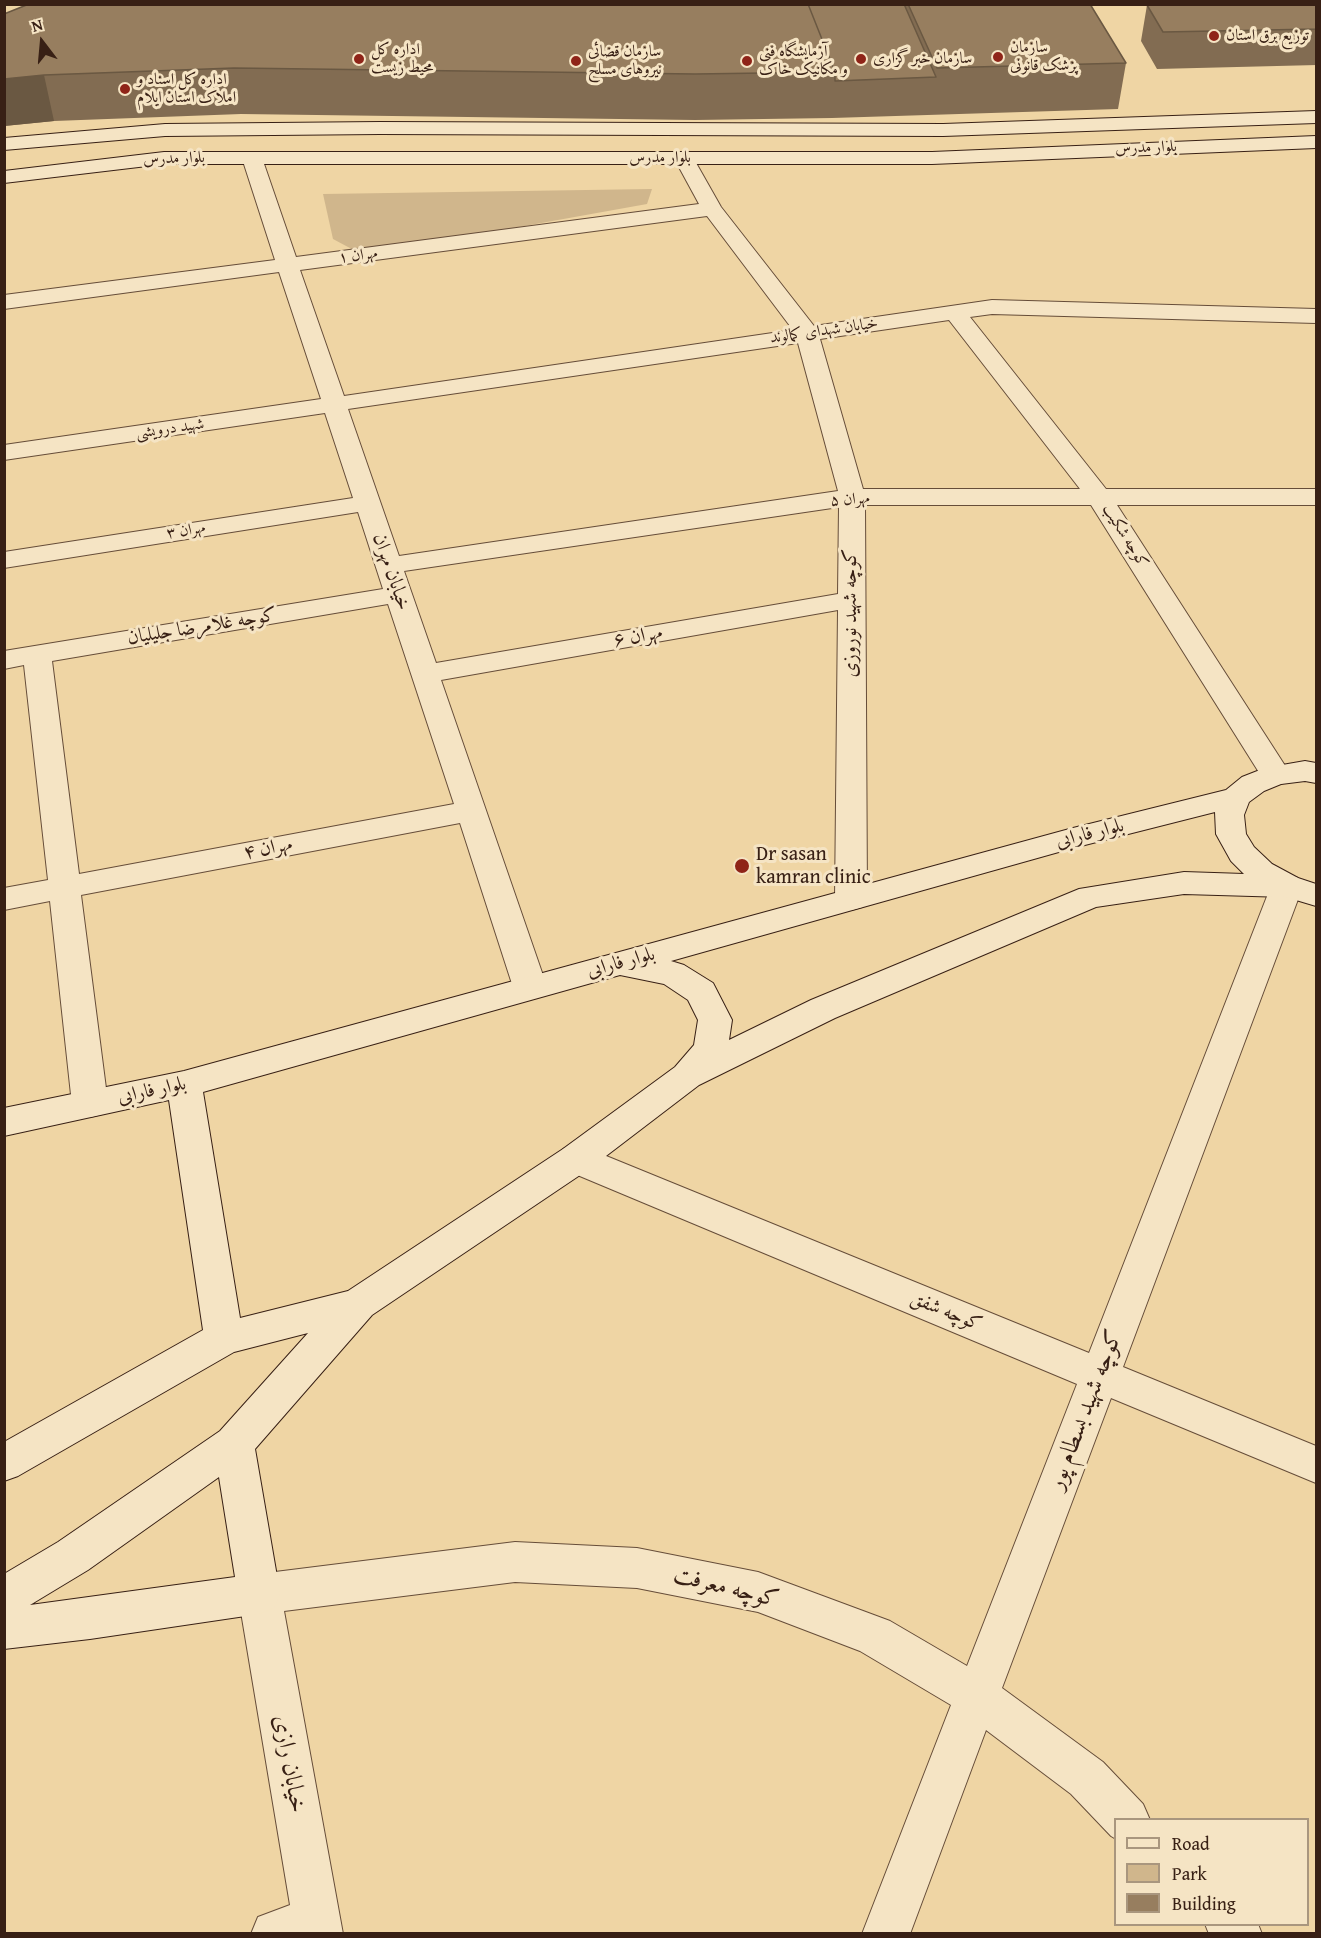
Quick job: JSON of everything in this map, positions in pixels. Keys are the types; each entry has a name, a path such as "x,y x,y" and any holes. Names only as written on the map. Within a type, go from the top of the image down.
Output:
{"street":[{"name":"بلوار مدرس","path":"4,144 165,130 368,128 931,130 1317,117"},
{"name":"بلوار مدرس","path":"4,177 164,158 932,158 1317,142"},
{"name":"خیابان مهران","path":"252,158 530,987"},
{"path":"684,158 712,209 807,333"},
{"name":"مهران ۱","path":"4,302 712,209"},
{"name":"خیابان شهدای کمالوند","path":"335,405 992,307 1317,316"},
{"name":"کوچه شکیب","path":"954,312 1100,498 1276,775"},
{"name":"کوچه شهید نوروزی","path":"807,333 852,497 851,899"},
{"name":"شهید درویشی","path":"4,453 335,405"},
{"name":"مهران ۵","path":"389,565 852,497 1317,497"},
{"name":"مهران ۳","path":"4,560 368,503"},
{"name":"کوچه غلامرضا جلیلیان","path":"4,660 399,594"},
{"name":"مهران ۶","path":"425,674 850,600"},
{"path":"37,654 90,1104"},
{"path":"1276,775 1317,749"},
{"path":"1276,775 1305,771 1317,773"},
{"name":"بلوار فارابی","path":"4,1122 184,1084 1073,838 1236,797 1253,784 1276,775"},
{"path":"1236,797 1229,815 1231,834 1242,854 1261,872 1302,890"},
{"name":"مهران ۴","path":"4,899 471,811"},
{"path":"4,1597 74,1556 234,1444 358,1304 576,1159 687,1076 823,1009 1090,897 1184,883 1302,890"},
{"name":"کوچه شهید بسطام پور","path":"886,1934 1100,1375 1302,890"},
{"path":"595,970 634,965 672,973 701,992 715,1020 710,1050 687,1076"},
{"path":"184,1084 224,1338"},
{"name":"کوچه شفق","path":"576,1159 1317,1465"},
{"path":"4,1463 224,1338 358,1304"},
{"name":"خیابان رازی","path":"234,1444 260,1594 304,1929"},
{"name":"کوچه معرفت","path":"4,1628 90,1619 260,1594 515,1562 637,1568 758,1592 865,1632 977,1696 1087,1778 1125,1818"}],"green space":[{"path":"652,189 647,204 363,255 333,239 323,194"}],"building":[{"path":"29,4 808,4 835,72 695,74 234,68 44,75 4,79 4,14"},
{"path":"808,4 904,4 936,77 835,81 835,72"},
{"path":"908,4 1090,4 1126,63 937,68"},
{"path":"1317,4 1317,29 1163,32 1147,5"}],"place":[{"name":"توزیع برق استان","path":"1214,36"},
{"name":"سازمان پزشک قانونی","path":"998,57"},
{"name":"اداره کل محیط زیست","path":"359,59"},
{"name":"سازمان خبر گزاری","path":"861,59"},
{"name":"سازمان قضائی نیروهای مسلح","path":"576,61"},
{"name":"آزمایشگاه فنی و مکانیک خاک","path":"747,61"},
{"name":"اداره کل اسناد و املاک استان ایلام","path":"125,89"},
{"name":"Dr sasan kamran clinic","path":"742,866"}]}
